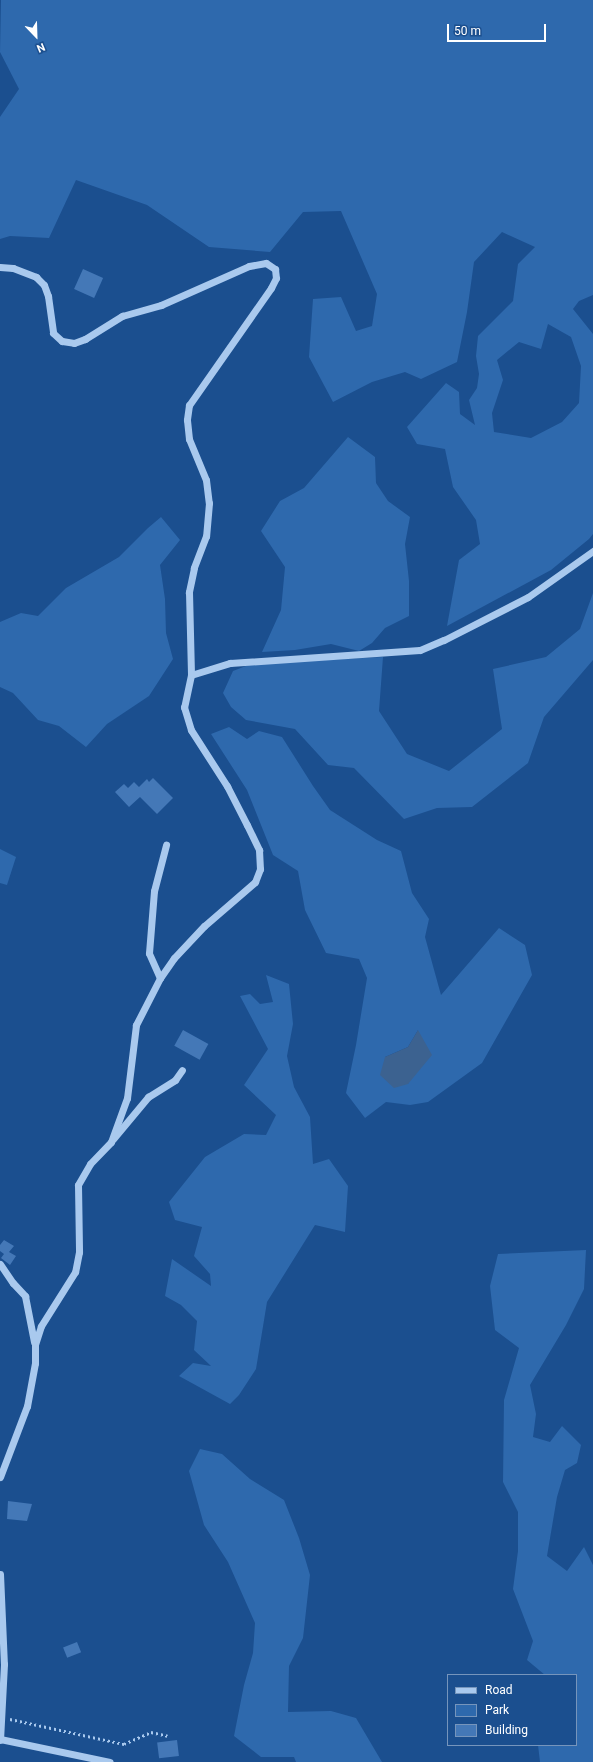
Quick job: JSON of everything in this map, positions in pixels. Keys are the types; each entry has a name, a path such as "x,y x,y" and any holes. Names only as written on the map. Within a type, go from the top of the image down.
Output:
{"street":[{"path":"0,267 14,268 36,277 40,281 48,296 53,333 62,341 74,343 85,339 122,316 161,305 249,266 266,263 275,269 276,278 271,288 190,405 187,420 189,440 206,480 209,503 206,536 194,568 189,592 191,674 184,707 192,730 227,786 259,850 260,869 255,882 204,926 174,958 160,978 136,1024 127,1098 111,1142"},
{"path":"191,674 230,663 420,650 444,640 528,597 593,551"},
{"path":"160,978 149,953 154,890 166,845"},
{"path":"35,1344 41,1326 75,1272 79,1252 78,1185 90,1164 111,1142 148,1097 175,1080 182,1070"},
{"path":"0,1264 24,1296 35,1344 35,1362 27,1406 0,1477"},
{"path":"0,1574 4,1664 0,1739 110,1762"}],"path":[{"path":"2,1717 124,1744 151,1732 168,1736"}],"green space":[{"path":"1,0 593,0 593,295 579,301 573,309 593,334 593,534 589,539 551,570 447,626 459,560 480,544 476,520 453,487 445,449 417,444 407,427 446,383 459,392 460,414 475,425 469,400 477,388 479,374 476,356 478,336 513,301 518,264 535,247 502,232 474,262 467,312 457,362 421,379 405,372 372,382 333,402 309,357 313,299 341,297 356,331 372,326 377,294 341,211 303,212 270,252 209,247 147,205 76,180 49,238 10,236 0,239 0,117 19,89 0,52","holes":["548,324 571,337 581,366 579,403 562,422 531,438 494,432 492,413 503,380 497,360 519,342 541,349"]},
{"path":"348,437 375,457 376,483 388,501 410,517 405,544 409,581 409,616 385,628 372,643 359,651 331,644 295,650 262,652 281,610 285,567 261,531 280,501 304,488"},
{"path":"161,517 180,540 160,565 165,599 166,633 173,659 149,696 107,724 86,747 59,726 38,720 13,693 0,687 0,622 21,613 38,616 66,588 119,557"},
{"path":"593,593 593,660 544,717 528,763 472,807 437,808 404,819 354,768 328,765 295,729 246,720 231,707 223,693 233,671 251,664 383,657 379,711 407,754 449,771 502,729 493,669 546,657 580,629"},
{"path":"229,727 247,739 259,731 282,737 330,810 377,840 401,851 412,893 429,919 425,937 441,995 499,928 525,945 532,975 482,1063 428,1102 410,1105 386,1102 365,1118 346,1093 356,1045 367,978 359,959 326,953 305,910 298,871 273,855 247,790 211,734","holes":["418,1030 408,1084 385,1057 408,1047"]},
{"path":"0,849 16,857 7,885 0,883"},
{"path":"266,975 289,984 293,1024 287,1056 294,1087 310,1117 313,1164 329,1159 348,1186 345,1232 315,1225 267,1302 256,1369 239,1395 230,1404 179,1376 193,1363 211,1366 194,1350 197,1321 181,1305 165,1296 172,1259 211,1286 210,1274 194,1256 202,1227 175,1220 169,1202 205,1157 244,1134 266,1135 276,1115 244,1085 268,1049 240,996 250,994 260,1004 273,1002"},
{"path":"586,1250 584,1289 566,1325 530,1385 536,1414 533,1437 550,1442 562,1426 581,1445 577,1463 565,1470 557,1497 547,1556 567,1571 584,1547 593,1565 593,1762 540,1762 538,1746 577,1746 577,1674 544,1674 527,1660 533,1641 513,1589 518,1551 518,1512 503,1482 504,1400 519,1348 495,1330 490,1286 498,1254"},
{"path":"200,1449 222,1454 250,1479 284,1500 299,1538 310,1575 303,1638 289,1666 288,1712 331,1711 356,1718 382,1762 296,1762 294,1757 261,1757 234,1736 244,1685 253,1653 255,1623 228,1562 204,1525 189,1471"}],"shaded area":[{"path":"418,1030 432,1055 408,1084 394,1088 380,1075 385,1057 408,1047"}],"building":[{"path":"83,269 103,278 94,298 74,289"},
{"path":"153,778 173,798 157,814 140,797 129,807 115,792 124,784 128,788 134,782 139,787 147,779 149,782"},
{"path":"183,1030 208,1044 200,1060 174,1046"},
{"path":"4,1240 14,1246 9,1252 16,1256 10,1265 1,1258 4,1254 0,1251 0,1245"},
{"path":"8,1501 32,1504 27,1521 7,1519"},
{"path":"77,1642 81,1652 67,1658 63,1648"},
{"path":"177,1740 179,1756 159,1758 157,1742"}]}
